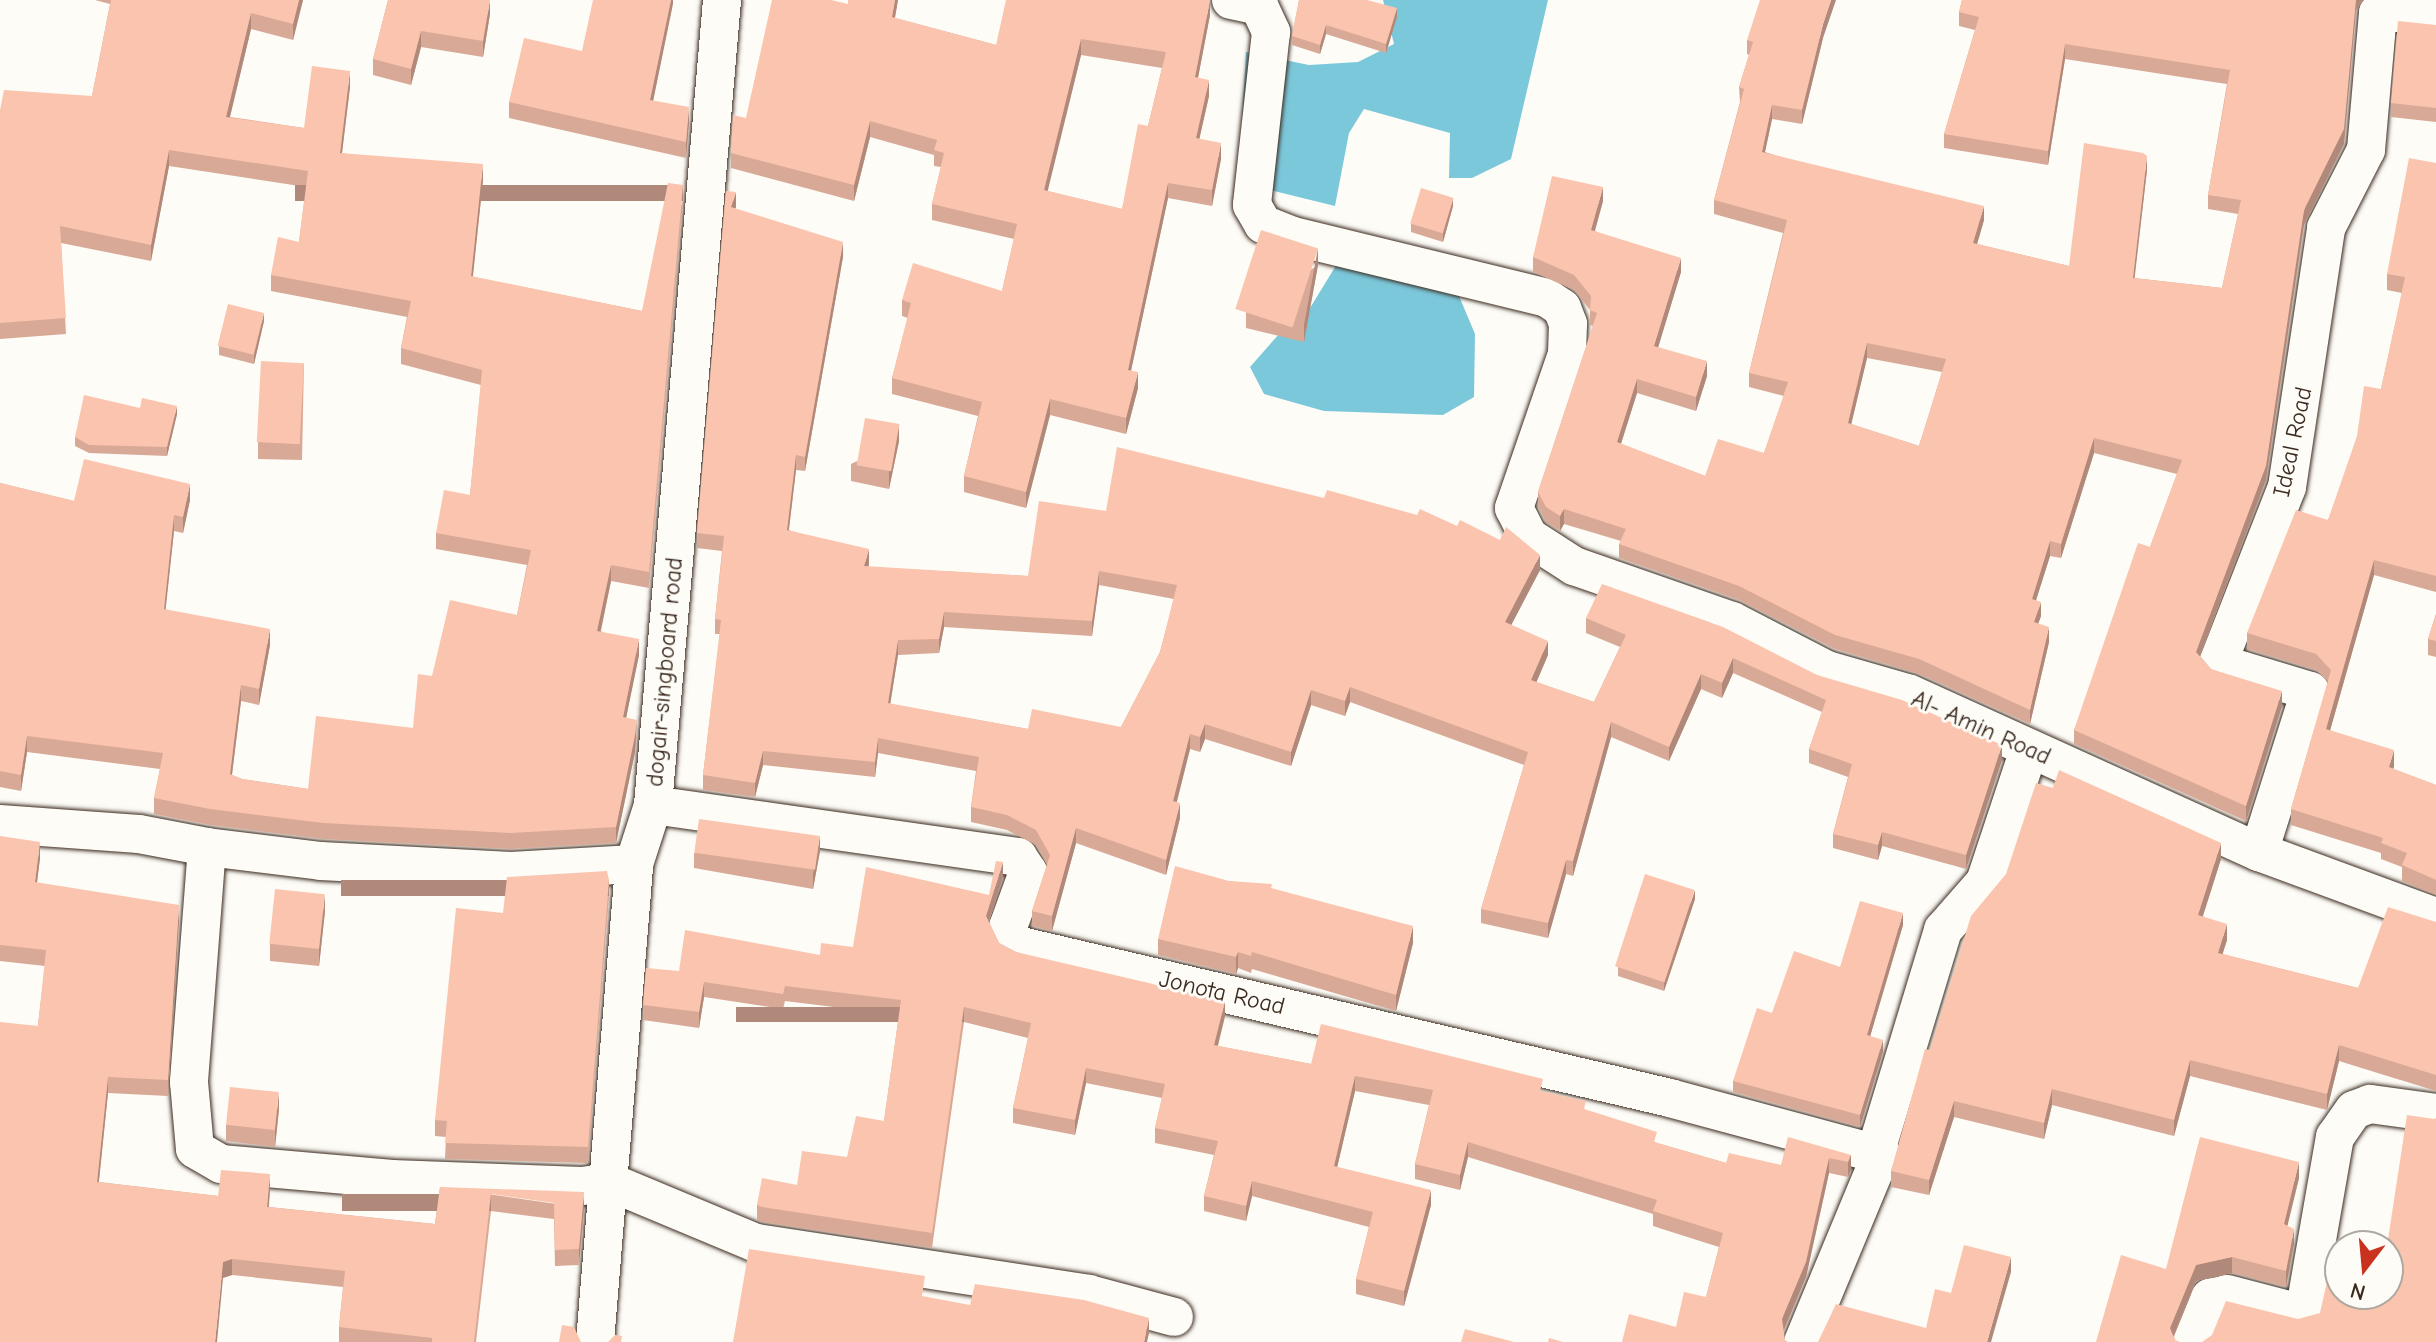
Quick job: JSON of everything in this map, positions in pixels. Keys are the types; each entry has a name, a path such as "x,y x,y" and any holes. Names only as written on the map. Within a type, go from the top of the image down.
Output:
{"street":[{"name":"dogair-singboard road","path":"595,1342 634,864 653,805 722,0"},
{"name":"Al- Amin Road","path":"1231,0 1259,6 1271,32 1252,205 1263,224 1293,236 1547,298 1562,308 1568,324 1567,354 1514,508 1529,537 1574,566 1732,621 1827,670 1910,694 2259,852 2436,917"},
{"name":"Ideal Road","path":"2259,852 2310,691 2218,663 2287,487 2326,228 2366,150 2378,13 2436,13"},
{"path":"1803,1342 1881,1155 1878,1144 1943,930 1985,882 2029,750"},
{"name":"Jonota Road","path":"653,805 1018,857 1028,872 1008,927 1011,940 1021,946 1670,1098 1881,1155"},
{"path":"0,824 139,834 207,847 321,861 511,871 634,864"},
{"path":"207,847 189,1082 195,1149 221,1164 255,1171 582,1186 610,1182 756,1243 1089,1294 1174,1317"},
{"path":"2192,1342 2210,1298 2227,1294 2304,1314 2335,1137 2354,1110 2370,1104 2436,1113"}],"water":[{"path":"1383,0 1548,0 1511,159 1472,178 1449,178 1450,133 1364,109 1349,133 1335,206 1270,190 1238,190 1246,52 1309,65 1358,62 1394,44"},
{"path":"1343,254 1459,296 1475,334 1474,397 1443,415 1324,411 1264,394 1250,367 1279,334 1307,313"}],"building":[{"path":"111,0 299,0 293,24 251,13 226,117 304,128 312,66 350,71 340,153 483,164 471,276 642,311 668,183 683,185 649,572 611,565 597,631 639,639 623,717 637,720 616,827 511,833 323,823 210,809 154,798 163,753 27,736 21,775 0,771 0,483 74,501 84,459 190,484 183,517 174,515 164,609 270,629 259,689 241,685 230,774 242,779 308,789 316,716 413,728 418,674 432,676 450,600 517,615 531,550 436,533 444,490 470,495 482,370 401,348 411,301 271,275 278,237 299,242 308,171 169,150 151,245 60,226 66,318 0,323 0,110 4,90 92,96"},
{"path":"388,0 490,0 483,41 421,31 411,69 373,59"},
{"path":"593,0 671,0 650,100 689,107 686,142 509,102 524,38 582,51"},
{"path":"772,0 831,0 848,4 848,0 895,0 892,17 996,45 1006,0 1210,0 1195,77 1209,80 1196,138 1221,143 1212,190 1168,183 1128,370 1138,372 1126,418 1050,399 1026,492 964,476 982,402 892,378 911,303 902,300 913,263 1002,291 1017,224 932,204 944,153 934,150 937,140 870,121 854,185 731,153 733,115 746,118","holes":["1081,39 1166,52 1148,126 1138,124 1122,209 1044,190"]},
{"path":"1299,0 1367,0 1397,8 1386,44 1326,25 1320,45 1292,36"},
{"path":"1760,0 1831,0 1802,110 1772,105 1762,152 1984,206 1973,243 2069,266 2084,143 2143,153 2147,156 2133,278 2222,288 2241,200 2208,195 2230,70 2065,44 2048,151 1944,134 1979,17 1959,12 1962,0 2356,0 2344,129 2304,210 2266,466 2196,652 2211,669 2282,691 2246,806 2074,730 2138,543 2150,547 2182,460 2094,438 2061,544 2050,541 2032,599 2041,602 2034,622 2049,627 2030,710 1919,659 1835,635 1739,586 1619,544 1626,529 1564,509 1560,516 1546,507 1538,492 1597,313 1590,310 1591,296 1574,275 1533,257 1552,176 1603,187 1591,230 1681,258 1654,346 1707,361 1696,397 1637,379 1617,442 1705,476 1718,439 1764,453 1788,382 1749,373 1787,220 1714,200 1744,89 1739,87 1753,42 1747,40","holes":["1867,343 1946,359 1919,446 1848,423"]},
{"path":"2398,21 2436,25 2436,108 2391,103"},
{"path":"2409,158 2436,163 2436,576 2374,560 2326,729 2394,750 2389,767 2436,785 2436,880 2402,865 2407,853 2381,843 2383,838 2291,809 2331,670 2316,654 2247,633 2296,510 2328,520 2357,436 2364,386 2381,389 2405,277 2387,274"},
{"path":"1421,188 1454,198 1443,233 1410,223"},
{"path":"726,191 736,192 731,207 843,242 805,457 796,455 787,530 869,549 864,566 1028,576 1039,501 1106,511 1117,447 1324,498 1327,490 1417,515 1420,509 1457,526 1460,520 1500,540 1506,527 1540,555 1505,622 1548,641 1531,680 1594,702 1626,635 1586,618 1602,584 1723,627 1817,675 1902,700 2002,745 1966,855 1882,832 1878,845 1833,834 1852,764 1809,749 1826,700 1733,658 1722,683 1701,674 1669,747 1611,722 1573,861 1566,860 1548,923 1481,909 1528,752 1350,687 1345,701 1311,690 1291,752 1205,724 1200,737 1190,734 1173,801 1180,803 1166,860 1076,828 1052,916 1032,911 1050,855 1036,830 1007,815 971,807 979,757 878,738 875,762 763,751 755,783 703,775 721,620 715,619 724,536 697,533","holes":["1099,571 1177,585 1160,652 1121,727 1032,709 1028,729 888,703 898,640 939,639 944,612 1092,621"]},
{"path":"1261,230 1318,249 1292,327 1235,309"},
{"path":"228,304 264,313 253,355 218,346"},
{"path":"261,361 304,363 300,444 257,442"},
{"path":"84,395 140,408 142,398 177,406 167,447 89,445 75,437"},
{"path":"865,418 899,424 891,471 857,465"},
{"path":"2436,614 2436,641 2428,639"},
{"path":"2059,770 2221,843 2198,915 2227,924 2218,953 2358,988 2388,907 2436,922 2436,1075 2339,1045 2327,1094 2190,1060 2174,1120 2052,1089 2044,1123 1954,1101 1929,1180 1891,1171 1925,1049 1930,1050 1971,916 2006,874 2036,783 2053,788"},
{"path":"699,819 820,836 815,870 694,853"},
{"path":"0,836 40,842 35,882 179,905 168,1080 108,1077 97,1182 218,1196 221,1170 270,1174 267,1207 435,1224 440,1187 584,1192 579,1249 555,1250 554,1203 491,1194 474,1342 432,1342 432,1338 339,1327 345,1271 232,1259 223,1262 215,1342 0,1342 0,1022 38,1026 46,950 0,945"},
{"path":"996,861 1003,862 986,916 999,943 1016,952 1225,1001 1214,1045 1311,1064 1321,1024 1543,1079 1540,1091 1586,1101 1584,1109 1657,1132 1654,1142 1726,1163 1729,1153 1781,1165 1788,1137 1851,1155 1848,1162 1829,1158 1806,1262 1782,1319 1788,1342 1622,1342 1629,1314 1676,1327 1684,1292 1706,1297 1723,1233 1653,1211 1657,1200 1468,1142 1460,1175 1415,1164 1433,1090 1355,1076 1334,1166 1431,1190 1404,1291 1356,1279 1373,1212 1252,1181 1246,1206 1204,1196 1218,1141 1155,1128 1165,1084 1086,1068 1075,1120 1013,1108 1031,1023 964,1007 932,1233 757,1205 762,1178 797,1185 802,1151 847,1157 856,1116 884,1121 901,1000 785,986 783,994 704,982 699,1012 643,1005 646,968 679,971 685,930 820,955 821,943 853,947 866,867 989,895"},
{"path":"1175,866 1229,881 1272,884 1271,888 1413,926 1396,995 1252,952 1251,956 1238,952 1236,957 1158,939"},
{"path":"607,871 609,880 588,1147 445,1143 447,1121 435,1120 456,908 503,913 507,877"},
{"path":"1645,874 1694,890 1664,982 1615,966"},
{"path":"275,889 325,894 319,949 269,944"},
{"path":"1860,901 1903,913 1867,1035 1883,1040 1860,1115 1733,1081 1757,1008 1772,1013 1794,951 1840,967"},
{"path":"230,1087 279,1092 275,1130 226,1125"},
{"path":"2407,1115 2436,1118 2436,1342 2202,1342 2212,1335 2226,1301 2298,1319 2320,1313 2324,1295 2324,1310 2404,1310 2404,1230 2389,1230"},
{"path":"2200,1137 2299,1162 2284,1224 2294,1229 2286,1271 2232,1257 2196,1265 2170,1328 2175,1340 2180,1342 2096,1342 2121,1255 2166,1269"},
{"path":"1964,1245 2011,1257 1987,1342 1818,1342 1836,1304 1926,1328 1935,1289 1951,1293"},
{"path":"749,1249 925,1276 922,1296 970,1305 975,1284 1084,1300 1149,1318 1144,1342 733,1342"},
{"path":"562,1325 574,1327 581,1342 559,1342"},
{"path":"1465,1329 1514,1342 1461,1342"},
{"path":"615,1335 622,1336 621,1342 608,1342"}]}
